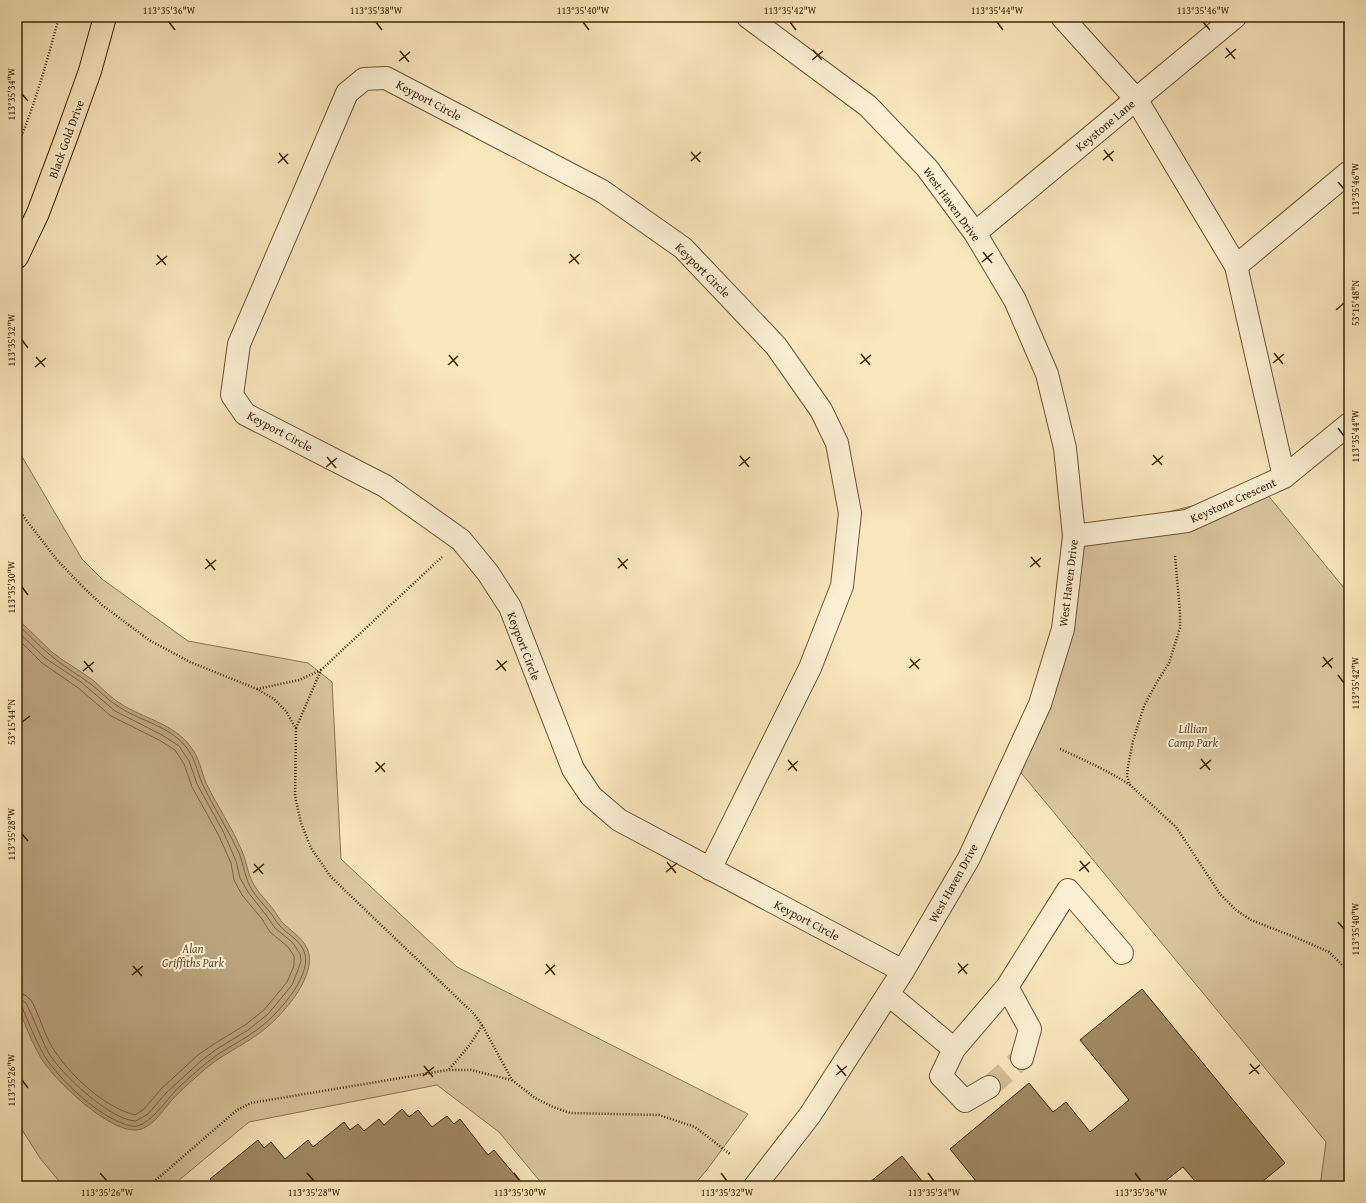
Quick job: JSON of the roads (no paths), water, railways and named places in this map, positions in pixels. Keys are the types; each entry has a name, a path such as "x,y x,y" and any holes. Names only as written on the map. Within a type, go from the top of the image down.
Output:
{"main road":[{"name":"Black Gold Drive","path":"17,257 38,213 66,138 90,71 105,17"}],"street":[{"name":"West Haven Drive","path":"748,17 868,106 927,168 975,233 1015,300 1046,374 1065,448 1074,536 1063,629 1040,704 969,858 903,971 810,1115 755,1186"},
{"path":"1062,17 1136,99 1236,266 1284,477"},
{"name":"Keystone Lane","path":"975,233 1235,17"},
{"name":"Keyport Circle","path":"710,869 810,668 842,586 850,513 837,443 821,410 776,346 683,248 595,187 386,78 364,79 347,93 242,336 239,344 232,395 244,414 385,486 461,540 488,573 510,607 573,769 591,796 619,820 710,869 903,971"},
{"path":"1236,266 1349,172"},
{"name":"Keystone Crescent","path":"1074,536 1187,521 1284,477 1349,424"},
{"path":"989,1087 965,1101 941,1076 954,1049 1007,987 1068,890 1122,953"},
{"path":"1007,987 1030,1029 1022,1058"},
{"path":"888,994 954,1049"}],"water":[{"path":"17,619 53,653 94,681 117,702 176,732 190,746 198,759 206,783 238,842 253,884 281,921 299,937 309,954 309,964 301,986 278,1017 256,1035 209,1066 177,1094 156,1119 141,1129 135,1130 124,1128 111,1122 83,1103 57,1079 37,1052 17,1004"}],"tunnel":[{"path":"989,1087 1022,1058"}],"park label":[{"name":"Lillian Camp Park","path":"1193,735"},
{"name":"Alan Griffiths Park","path":"193,955"}]}
